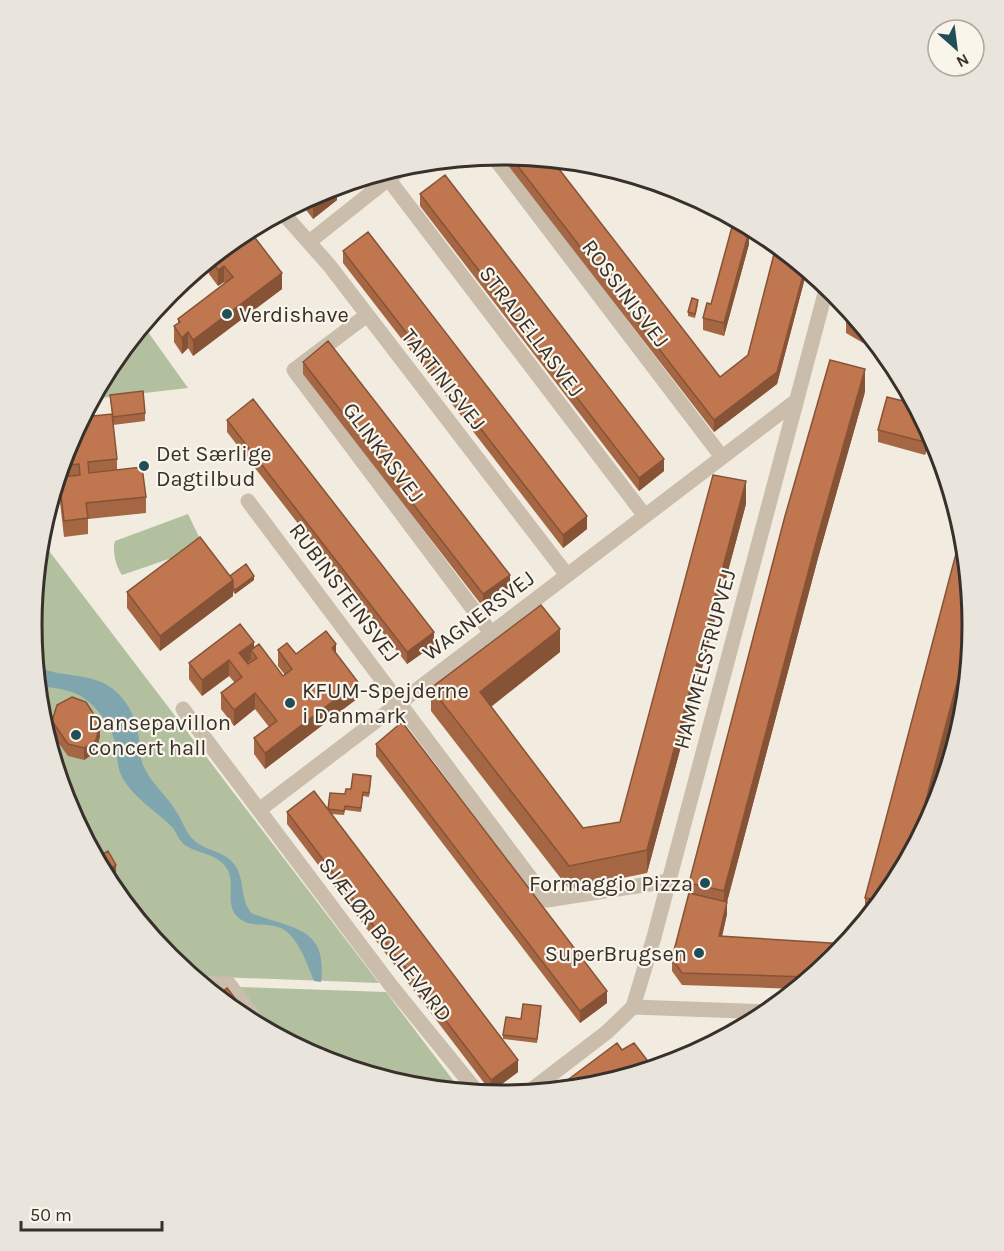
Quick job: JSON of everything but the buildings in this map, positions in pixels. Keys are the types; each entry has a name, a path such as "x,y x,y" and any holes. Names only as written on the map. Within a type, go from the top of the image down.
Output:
{"street":[{"name":"ROSSINISVEJ","path":"500,165 722,458"},
{"name":"STRADELLASVEJ","path":"388,180 645,516"},
{"path":"309,242 377,183"},
{"name":"TARTINISVEJ","path":"288,219 367,315 567,575"},
{"name":"HAMMELSTRUPVEJ","path":"633,1007 669,881 824,297"},
{"name":"GLINKASVEJ","path":"367,315 294,370 491,633"},
{"name":"WAGNERSVEJ","path":"259,810 796,401"},
{"name":"RUBINSTEINSVEJ","path":"248,501 547,900 669,881"},
{"path":"183,709 259,810"},
{"name":"SJÆLØR BOULEVARD","path":"259,810 392,987 472,1085"},
{"path":"215,984 229,984 248,1009"},
{"path":"539,1084 607,1032 633,1007 752,1011"}],"green space":[{"path":"148,332 188,388 102,398"},
{"path":"188,514 203,545 201,548 122,575 115,558 115,541"},
{"path":"49,550 379,983 206,977 177,951 137,906 89,829 66,773 58,745 46,686 43,656 43,595"},
{"path":"239,987 386,992 455,1083 412,1077 354,1061 299,1038 263,1018"}],"water":[{"path":"44,669 104,683 119,694 134,719 144,768 173,806 188,833 199,844 226,857 234,864 240,876 246,903 253,914 294,928 305,933 313,941 319,951 322,964 321,982 314,981 302,952 287,932 275,926 245,922 235,914 231,903 230,878 225,866 216,858 185,845 172,827 133,792 123,779 112,734 101,714 78,694 46,687"}],"place":[{"name":"Verdishave","path":"227,314"},
{"name":"Det Særlige Dagtilbud","path":"144,466"},
{"name":"KFUM-Spejderne i Danmark","path":"290,703"},
{"name":"Dansepavillon concert hall","path":"76,735"},
{"name":"Formaggio Pizza","path":"705,883"},
{"name":"SuperBrugsen","path":"699,953"}]}
